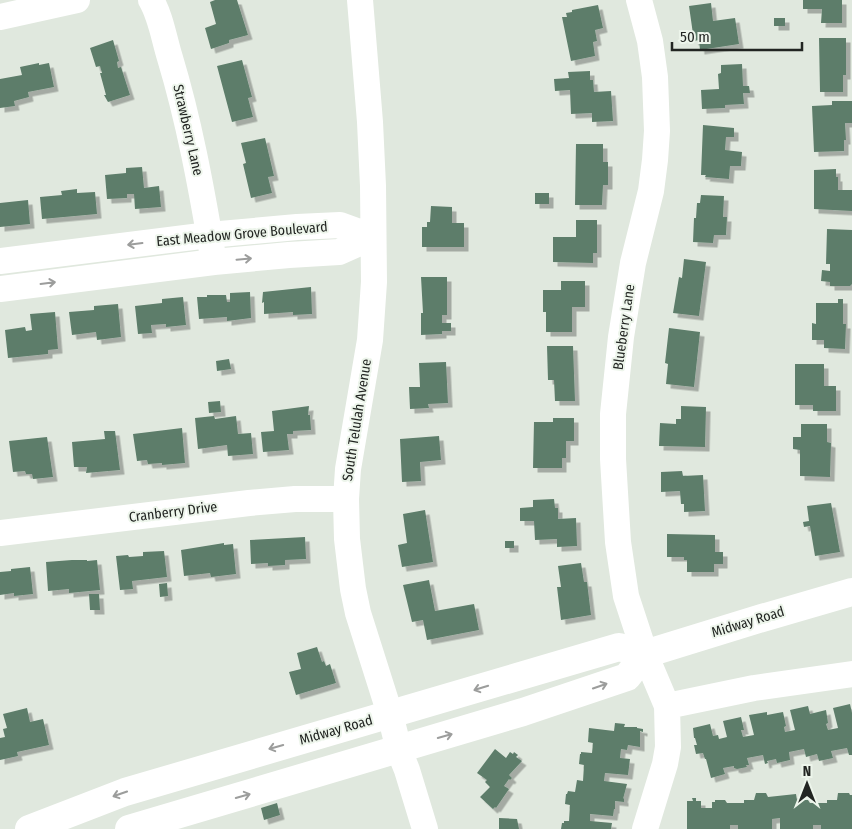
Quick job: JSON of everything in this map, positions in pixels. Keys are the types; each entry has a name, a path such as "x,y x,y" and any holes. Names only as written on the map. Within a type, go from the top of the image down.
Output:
{"main road":[{"name":"Midway Road","path":"29,829 125,792 592,654 619,647 645,654 852,592"},
{"path":"399,750 425,722 500,701 565,676 592,654"},
{"path":"137,827 504,718 626,677 645,654"},
{"path":"137,827 184,799 247,774 364,739 390,714"}],"street":[{"path":"0,17 77,0"},
{"name":"Strawberry Lane","path":"151,0 172,66 198,167 214,262"},
{"name":"South Telulah Avenue","path":"360,0 370,122 374,282 370,340 352,438 346,499 346,539 358,613 425,829"},
{"name":"Blueberry Lane","path":"639,0 650,41 655,77 657,131 651,191 632,263 621,337 613,414 613,459 618,542 626,596 645,654 667,706"},
{"name":"East Meadow Grove Boulevard","path":"0,261 209,235 297,227 340,225 373,237"},
{"name":"East Meadow Grove Boulevard","path":"0,289 214,262 339,252 373,237"},
{"name":"Cranberry Drive","path":"0,534 249,503 295,499 346,499"},
{"path":"645,829 668,747 667,706 754,688 852,674"}],"building":[{"path":"215,0 237,0 248,35 229,40 229,43 211,49 205,28 216,24 210,2"},
{"path":"803,0 842,0 842,23 821,23 822,9 803,9"},
{"path":"711,3 713,21 735,18 739,44 700,50 699,40 694,41 689,6"},
{"path":"598,5 603,28 595,30 597,41 593,42 595,56 571,61 562,17 567,17 566,13 572,12 572,10"},
{"path":"774,18 785,18 785,26 774,26"},
{"path":"819,38 846,38 846,75 843,75 843,92 820,92"},
{"path":"113,40 119,61 117,62 118,68 121,67 130,95 108,102 104,95 106,95 100,66 96,67 90,48"},
{"path":"242,60 252,97 248,98 253,117 232,122 217,66"},
{"path":"39,63 39,65 49,63 54,87 28,92 29,97 14,101 15,106 0,108 0,79 22,75 20,67"},
{"path":"742,64 743,86 749,86 750,93 743,93 744,104 725,105 725,108 702,109 701,90 719,89 718,74 721,73 721,65"},
{"path":"590,71 590,80 593,80 594,92 611,91 613,121 592,122 592,113 571,114 570,90 555,91 554,79 569,78 568,72"},
{"path":"832,101 852,101 852,123 845,123 846,140 844,140 844,151 814,152 812,106 832,105"},
{"path":"703,125 734,128 734,137 726,137 725,150 742,152 741,166 730,166 729,179 701,175"},
{"path":"265,138 274,176 268,177 272,193 251,198 243,164 246,163 241,143"},
{"path":"576,144 603,144 603,162 608,162 608,185 603,185 602,205 575,205"},
{"path":"142,167 144,188 159,186 161,207 135,209 134,194 127,194 127,198 107,199 105,175 126,173 126,168"},
{"path":"836,169 838,190 852,190 852,211 814,209 814,170"},
{"path":"77,189 77,193 95,192 97,214 42,219 40,197 62,195 61,191"},
{"path":"535,193 549,193 549,204 535,204"},
{"path":"701,195 724,196 723,217 727,217 726,235 714,235 713,243 693,242 694,218 696,218 697,203 700,203"},
{"path":"28,200 30,224 0,227 0,203"},
{"path":"431,206 452,207 452,223 464,223 464,247 422,247 422,227 427,227 427,222 430,222"},
{"path":"576,220 597,220 597,253 593,253 593,263 553,262 553,237 576,237"},
{"path":"827,229 852,230 852,284 850,286 830,286 830,282 821,281 822,270 830,271 830,264 826,264"},
{"path":"684,259 706,262 699,316 673,313 679,277 682,278"},
{"path":"421,277 447,277 447,315 442,315 442,323 451,323 451,331 442,331 442,334 421,335 421,313 423,313"},
{"path":"561,281 585,281 585,307 572,307 572,332 546,332 546,312 543,312 543,290 561,290"},
{"path":"311,287 312,314 293,315 293,312 264,314 263,292"},
{"path":"250,292 251,318 227,321 227,317 199,319 197,297 226,295 227,302 230,302 230,293"},
{"path":"183,297 186,325 166,327 166,324 151,325 152,333 138,334 135,306 162,303 162,299"},
{"path":"838,299 843,299 843,324 846,324 845,349 824,348 824,340 812,340 812,323 816,324 816,303 838,303"},
{"path":"118,304 121,337 97,340 96,332 72,335 69,312 94,310 94,306"},
{"path":"55,312 58,349 48,350 48,354 8,358 5,330 25,327 26,331 32,330 30,314"},
{"path":"669,328 700,332 694,387 666,384 668,364 665,363"},
{"path":"547,346 573,346 575,401 555,401 554,380 548,380"},
{"path":"229,359 231,369 217,371 216,361"},
{"path":"446,362 448,403 428,404 429,408 410,409 409,387 420,387 419,363"},
{"path":"795,364 824,364 824,386 836,386 836,411 813,411 813,405 795,405"},
{"path":"220,401 221,412 209,413 208,402"},
{"path":"309,406 308,415 310,415 311,430 293,431 293,434 287,434 289,450 263,452 261,432 274,431 272,411"},
{"path":"681,406 706,407 705,447 659,446 660,423 676,424 676,419 681,419"},
{"path":"214,416 215,419 236,416 238,434 251,433 253,454 228,456 227,445 198,449 195,418"},
{"path":"553,418 574,418 574,441 566,441 566,458 562,458 562,468 533,468 534,422 553,422"},
{"path":"801,424 827,424 827,442 831,443 830,477 800,476 800,450 793,449 793,437 801,437"},
{"path":"182,428 185,463 162,465 162,463 148,464 147,460 137,461 133,434"},
{"path":"104,431 115,431 120,470 86,473 87,467 74,467 72,442 105,439"},
{"path":"439,436 441,460 420,462 421,481 402,482 400,439"},
{"path":"47,437 53,477 33,479 32,474 26,474 25,471 13,472 9,441"},
{"path":"682,471 683,476 703,475 705,511 684,512 680,491 661,492 661,472"},
{"path":"554,499 555,508 558,508 558,519 576,518 577,546 557,547 557,539 535,540 534,521 520,521 520,508 533,507 533,500"},
{"path":"831,503 840,552 815,556 810,526 804,527 803,522 809,521 807,506"},
{"path":"425,510 433,562 402,567 398,545 407,543 403,514"},
{"path":"667,534 715,535 715,552 723,552 723,564 714,564 714,572 687,572 687,560 684,560 684,557 667,557"},
{"path":"305,537 306,559 285,560 285,565 251,564 250,540"},
{"path":"505,541 514,541 514,548 505,548"},
{"path":"224,543 224,545 233,544 236,574 211,577 210,573 184,576 181,550"},
{"path":"164,551 167,577 132,581 133,589 120,590 116,556 143,556 143,552"},
{"path":"97,560 100,590 69,593 69,589 48,591 46,562"},
{"path":"581,563 584,582 587,582 591,615 561,620 557,587 561,587 558,566"},
{"path":"30,567 33,594 14,596 14,593 0,595 0,572"},
{"path":"429,580 435,611 474,604 479,630 427,640 423,620 412,622 403,585"},
{"path":"167,583 168,596 160,597 159,584"},
{"path":"89,594 99,594 100,610 90,610"},
{"path":"317,647 322,662 324,661 326,666 330,664 336,683 296,695 289,672 301,669 297,653"},
{"path":"850,704 852,713 852,755 849,755 847,748 831,751 833,758 819,761 817,754 806,757 804,749 789,752 790,760 777,763 776,759 767,761 768,763 765,764 763,755 747,758 749,765 746,765 747,767 737,769 734,766 723,768 725,774 711,778 703,753 696,754 694,745 697,745 693,728 710,724 713,736 718,735 719,739 727,737 723,721 741,717 744,730 741,730 743,737 754,735 749,715 767,712 767,715 783,712 786,726 784,727 785,732 795,730 790,710 808,706 810,714 826,710 828,730 838,728 833,708"},
{"path":"27,708 30,722 43,719 49,745 17,752 18,756 0,760 0,738 5,737 3,729 7,728 3,714"},
{"path":"615,723 625,724 624,727 637,727 643,729 643,732 640,731 640,747 628,745 627,750 621,749 620,758 630,759 628,775 605,773 604,781 627,784 624,802 615,801 613,816 590,814 590,821 612,823 611,829 561,829 564,821 569,821 570,805 565,804 566,794 568,791 575,792 577,780 583,781 584,765 579,764 580,754 581,752 592,753 593,743 588,742 589,728 614,731"},
{"path":"495,749 506,758 510,752 513,754 514,752 518,755 516,757 522,761 509,775 512,778 504,786 509,789 496,808 493,809 480,797 490,787 485,782 487,780 477,773"},
{"path":"756,793 766,793 768,797 796,794 797,800 808,800 810,803 827,803 827,800 837,800 838,793 849,793 852,795 852,829 821,829 821,825 813,825 813,829 780,829 780,818 772,819 772,829 738,829 738,825 730,825 730,829 687,829 687,801 693,801 692,798 696,798 696,801 701,801 701,808 712,808 712,802 715,802 715,800 725,800 727,803 744,803 744,800 754,800"},
{"path":"277,803 280,815 264,820 261,808"},
{"path":"499,818 517,819 519,829 499,829"}]}
